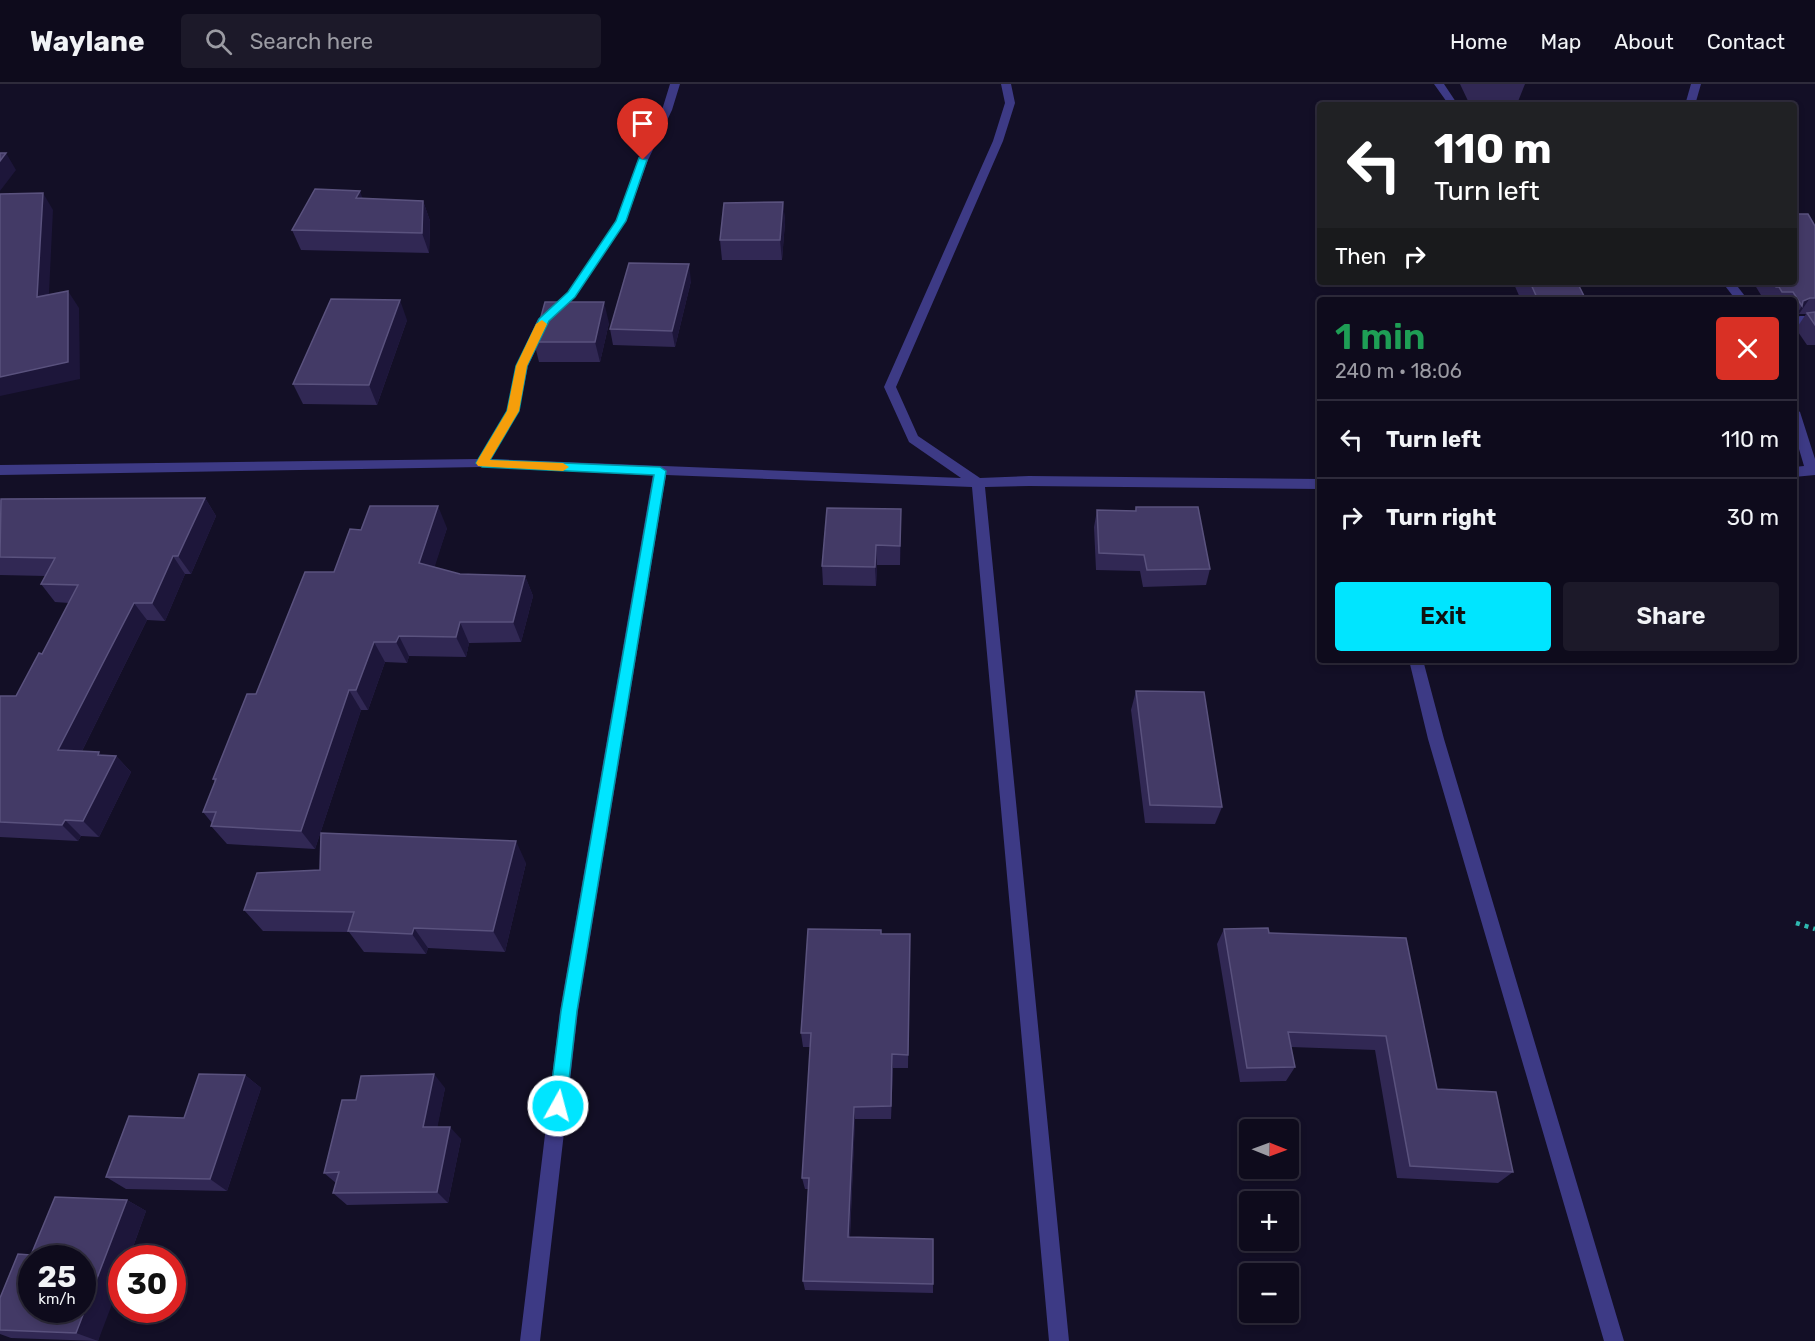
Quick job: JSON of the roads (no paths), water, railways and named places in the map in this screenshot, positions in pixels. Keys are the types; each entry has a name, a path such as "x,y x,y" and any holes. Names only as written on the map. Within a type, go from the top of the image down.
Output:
{"street":[{"path":"482,463 513,411 522,366 544,319 572,294 621,221 643,160 667,110 675,84"},
{"path":"978,483 913,439 890,387 998,141 1010,103 1006,84"},
{"path":"1439,84 1452,102"},
{"path":"1691,102 1696,84"},
{"path":"1730,285 1740,297"},
{"path":"1797,322 1815,320"},
{"path":"1797,421 1814,470 1797,472"},
{"path":"0,470 482,463 978,483 1041,481 1317,484"},
{"path":"530,1341 569,1011 660,471"},
{"path":"978,483 1059,1341"},
{"path":"1417,663 1439,750 1614,1341"}]}
